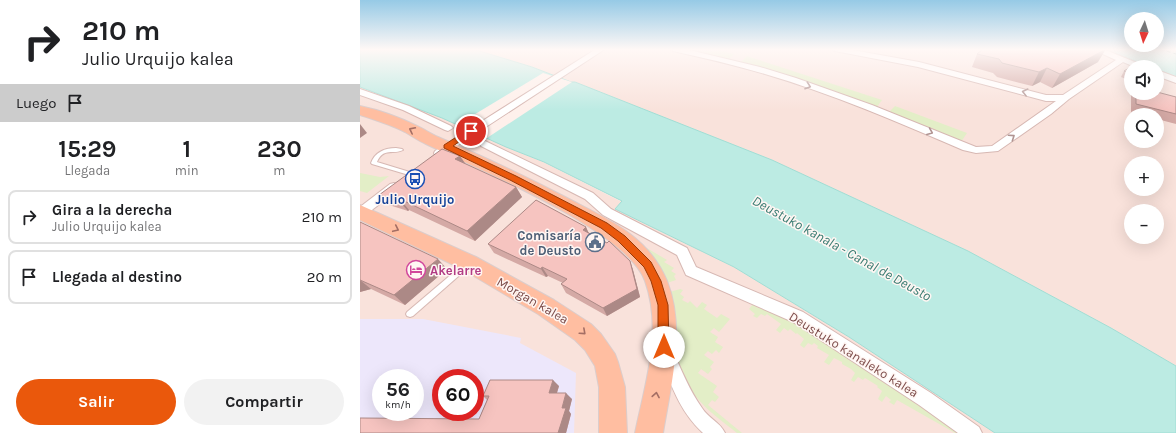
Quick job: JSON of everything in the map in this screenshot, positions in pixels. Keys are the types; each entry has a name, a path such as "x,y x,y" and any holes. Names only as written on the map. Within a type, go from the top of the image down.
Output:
{"main road":[{"path":"360,110 410,128 433,142 448,137 513,178 610,230 634,249 648,264 656,281 663,305 664,347 649,433"},
{"name":"Morgan kalea","path":"360,212 469,263 552,310 574,325 593,342 606,362 612,387 613,433"}],"street":[{"path":"430,160 448,137 471,131 569,69"},
{"path":"758,69 805,84 870,108 967,148 976,150 994,149 1048,112 1063,98 1107,69"},
{"path":"935,69 1046,98 1063,98"},
{"path":"1164,76 1176,80"},
{"path":"360,92 406,108 448,137"},
{"path":"1046,98 1049,103 1048,112"},
{"name":"Deustuko kanaleko kalea","path":"485,144 590,196 607,212 682,252 691,271 798,316 925,399 973,433"},
{"path":"360,212 414,171"},
{"path":"664,347 685,397 697,416 716,433"}],"lane":[{"path":"400,150 390,150 382,153 377,156 374,163 414,171"},
{"path":"410,314 469,263"}],"shaded area":[{"path":"538,69 1124,69 1124,100 1164,100 1164,72 1176,77 1176,366 1111,328 968,251 772,160 575,82 571,82"},
{"path":"360,87 442,118 543,162 622,202 615,209 734,267 849,337 995,433 360,433"},
{"path":"360,319 423,319 521,338 520,343 576,373 574,433 360,433"}],"green space":[{"path":"759,69 788,69 882,100 877,107"},
{"path":"895,106 967,133 961,142 889,112"},
{"path":"360,173 380,177 389,176 367,193 360,191"},
{"path":"640,244 667,260 664,262 674,268 671,271 676,274 674,276 676,280 667,283"},
{"path":"680,289 683,290 680,294 684,297 682,300 688,303 690,301 697,308 702,302 707,305 704,309 717,318 721,314 730,319 719,332 714,328 710,332 718,337 715,342 723,347 719,353 716,350 712,354 708,351 704,355 714,362 710,367 712,369 708,374 701,369 698,373 717,386 713,392 719,397 715,402 712,400 708,405 742,433 737,433 706,407 689,387 683,375 676,348 670,292"},
{"path":"753,304 758,308 760,306 776,310 841,352 959,433 955,433 897,400 894,405 889,402 891,400 886,396 882,402 878,399 882,391 877,387 878,386 865,378 863,380 858,377 854,382 851,380 855,373 851,369 834,358 829,365 824,362 829,355 817,348 818,346 814,343 812,345 808,343 804,348 800,345 804,339 790,329 788,331 784,328 780,333 776,330 781,324 767,314 765,316 761,314 757,318 753,316 755,314 749,309"}],"water":[{"name":"Deustuko kanala - Canal de Deusto","path":"360,69 538,69 571,82 575,82 772,160 968,251 1111,328 1176,366 1176,433 995,433 849,337 734,267 615,209 622,201 544,162 506,147 442,118 360,87"},
{"path":"1164,69 1176,69 1176,77 1164,72"}],"pier":[{"path":"543,73 572,82 487,138 457,125"}],"building":[{"path":"1028,69 1045,69 1039,72"},
{"path":"1050,69 1069,69 1060,74"},
{"path":"1164,94 1176,97 1176,114 1164,111 1164,108 1152,108 1136,104 1136,100 1164,100"},
{"path":"442,149 460,156 455,159 516,187 467,231 400,199 398,200 379,195"},
{"path":"536,200 586,227 583,230 607,243 609,241 630,261 637,289 603,308 561,284 567,279 542,267 541,269 488,244"},
{"path":"360,222 438,259 394,295 360,280"},
{"path":"490,380 553,380 549,393 566,393 562,408 566,408 558,433 360,433 360,418 372,418 372,421 424,421 424,419 432,419 432,421 484,421 484,408 489,396 484,396"}],"place":[{"name":"Julio Urquijo","path":"415,179"},
{"name":"Comisaría de Deusto","path":"595,242"},
{"name":"Akelarre","path":"416,270"}],"route":[{"path":"471,131 447,147 513,178 604,226 634,249 648,264 656,281 663,305 664,347"}]}
